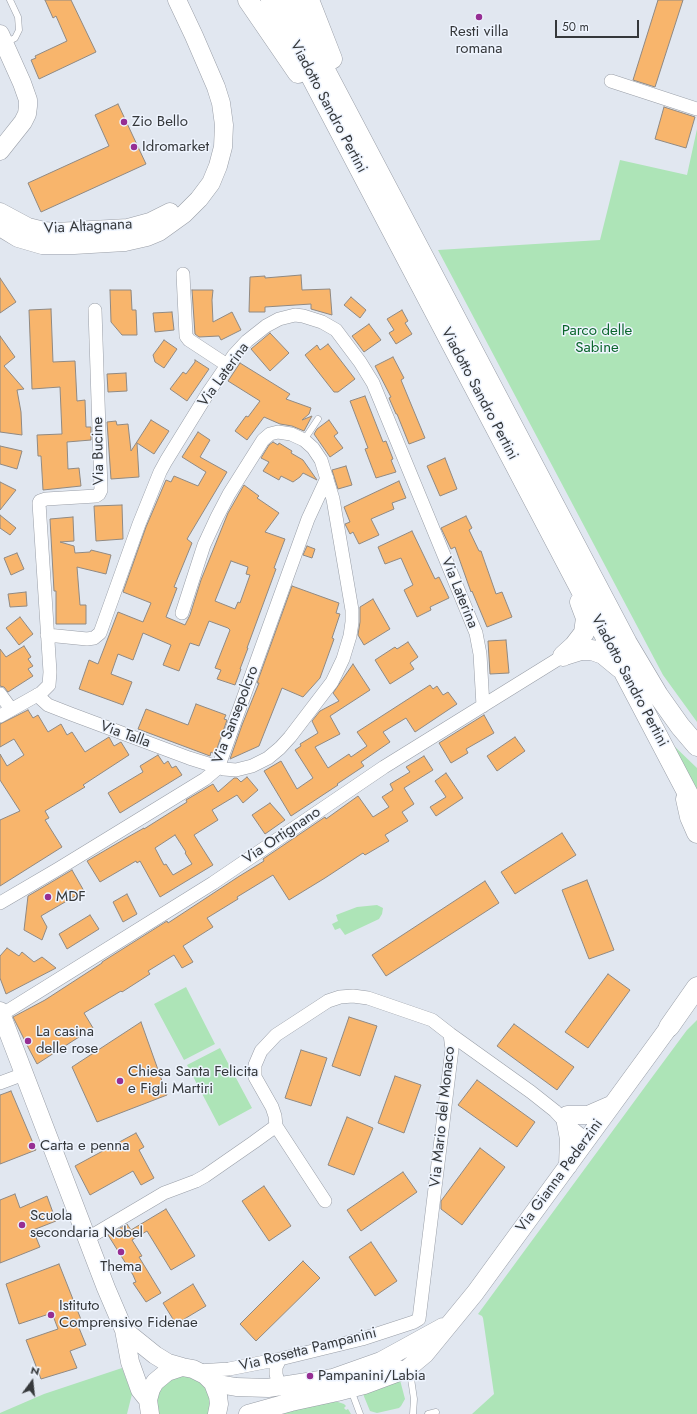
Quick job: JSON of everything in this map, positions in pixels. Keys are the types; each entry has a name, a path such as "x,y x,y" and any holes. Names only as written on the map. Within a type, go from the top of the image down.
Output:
{"main road":[{"path":"248,0 349,132"},
{"name":"Viadotto Sandro Pertini","path":"271,0 349,132 627,643 662,701 697,746"},
{"name":"Viadotto Sandro Pertini","path":"288,0 349,132 565,558 697,811"},
{"path":"309,0 341,83 349,132"},
{"path":"563,656 582,638 587,622 570,577 565,558"},
{"path":"563,656 581,650 592,650 603,654 626,674"},
{"path":"685,789 689,812 697,833"},
{"path":"669,1027 697,987"},
{"path":"669,1027 697,1010"}],"street":[{"name":"Via Altagnana","path":"0,227 18,238 87,245 132,241 159,232 174,222 189,210 211,183 218,166 223,147 225,131 223,118 218,95 211,76 177,0"},
{"path":"1,151 25,119 28,106 26,93 3,44"},
{"name":"Via Altagnana","path":"49,240 74,231 128,228 150,222 170,212 189,196 205,172 210,160 213,146 214,117 211,76"},
{"path":"611,81 697,109"},
{"name":"Via Altagnana","path":"0,212 28,227 44,231 49,240"},
{"path":"183,274 186,336 189,340 227,365"},
{"name":"Via Bucine","path":"47,635 40,501 46,499 96,496 101,490 95,310"},
{"name":"Via Laterina","path":"47,635 87,639 94,638 100,633 142,517 166,461 227,365 247,341 266,326 284,317 299,315 329,326 339,333 373,383 473,625 479,644 483,706"},
{"path":"182,613 204,545 217,517 233,486 263,440 268,435 276,432 291,434 304,440"},
{"name":"Via Talla","path":"37,695 48,705 67,713 218,768 236,770 252,766 268,758 280,748 322,697 332,682 343,659 350,636 352,610 334,505 321,460 313,448 304,440"},
{"name":"Via Sansepolcro","path":"4,900 58,869 205,779 218,768 308,519 327,478"},
{"path":"0,694 6,713 45,690 49,685 50,672 47,635"},
{"name":"Via Ortignano","path":"1,1013 212,883 384,767 563,656"},
{"name":"Via Mario del Monaco","path":"325,1201 276,1126 273,1111 255,1077 254,1071 257,1058 265,1046 276,1035 328,1001 336,998 348,996 368,998 429,1019 450,1034 452,1049 438,1176 420,1317 418,1321"},
{"path":"1,1013 106,1288 124,1330 130,1362 146,1408"},
{"name":"Via Gianna Pederzini","path":"248,1414 291,1402 351,1389 407,1368 430,1349 475,1293 669,1027"},
{"path":"450,1034 589,1136"},
{"path":"0,1083 24,1074"},
{"path":"563,1116 588,1115 612,1104"},
{"path":"563,1116 569,1139 568,1166"},
{"path":"88,1238 164,1193 200,1178 276,1126"},
{"name":"Via Rosetta Pampanini","path":"190,1369 229,1369 280,1359 362,1339 418,1321"},
{"name":"Via Gianna Pederzini","path":"213,1383 231,1387 255,1389 333,1378 381,1361 449,1324"},
{"path":"124,1330 155,1356 168,1363 205,1375 213,1383 218,1396 219,1404 217,1414"},
{"path":"280,1359 276,1367 276,1374 278,1382 284,1386"},
{"path":"146,1408 151,1389 163,1375 172,1370 190,1369"}],"lane":[{"path":"3,44 15,38 19,30 18,17 10,0"},
{"path":"304,440 318,419"},
{"path":"381,1361 398,1362 410,1372 414,1399 413,1414"},
{"path":"351,1389 360,1414"},
{"path":"428,1414 436,1412"}],"green space":[{"name":"Parco delle Sabine","path":"697,129 697,722 663,675 438,250 600,240 620,160 687,175"},
{"path":"672,744 697,768 697,793"},
{"path":"377,905 383,908 379,919 345,935 340,928 335,930 332,924 338,921 336,915 357,907"},
{"path":"186,987 215,1044 184,1060 154,1004"},
{"path":"697,1020 697,1414 472,1414 494,1394 483,1318 478,1314 687,1030"},
{"path":"220,1048 252,1108 219,1126 187,1065"},
{"path":"122,1368 132,1394 127,1414 0,1414 44,1394"},
{"path":"183,1375 200,1380 210,1393 209,1414 158,1414 157,1395 167,1381"},
{"path":"400,1380 405,1399 401,1406 399,1408 377,1413 370,1411 363,1394"},
{"path":"331,1401 344,1404 346,1406 344,1408 346,1410 348,1409 351,1414 280,1414"}],"building":[{"path":"45,0 71,0 96,52 39,79 31,60 36,58 35,56 67,41 56,16 53,18"},
{"path":"658,0 683,0 655,87 633,80"},
{"path":"118,104 146,164 41,212 28,183 109,146 95,115"},
{"path":"664,107 695,117 686,148 655,139"},
{"path":"301,275 302,290 330,289 332,315 311,309 311,304 265,307 265,312 249,312 250,277 265,276 265,278"},
{"path":"0,278 16,302 0,313"},
{"path":"110,290 131,290 132,310 136,310 137,335 122,335 111,322"},
{"path":"192,290 213,290 213,322 232,312 241,330 221,340 219,336 199,337 195,334"},
{"path":"351,297 366,310 360,318 344,305"},
{"path":"51,309 53,362 75,361 77,401 85,400 86,427 91,427 91,440 67,442 68,469 79,468 81,486 43,490 41,456 38,456 37,435 62,434 60,387 32,389 29,310"},
{"path":"402,310 408,321 405,323 412,334 396,344 389,333 394,330 387,319"},
{"path":"172,312 174,330 155,332 153,313"},
{"path":"369,324 381,340 364,352 352,336"},
{"path":"270,333 289,353 270,371 251,349"},
{"path":"0,336 15,357 4,366 24,389 17,390 21,412 22,435 0,432"},
{"path":"164,340 177,349 164,368 155,362 153,355"},
{"path":"328,344 355,379 338,392 334,392 305,355 317,345 320,350"},
{"path":"393,357 404,378 401,380 425,438 409,444 389,398 391,397 375,366"},
{"path":"195,360 209,369 187,401 170,389 183,372 186,374"},
{"path":"240,363 290,394 286,399 311,408 309,414 302,420 312,416 304,431 292,426 280,424 264,417 247,440 235,431 260,401 228,381"},
{"path":"126,373 127,391 108,392 107,374"},
{"path":"365,396 383,442 386,441 396,472 376,478 365,449 368,448 350,401"},
{"path":"151,420 169,431 154,454 137,443 139,477 111,479 107,422 116,421 117,425 128,424 131,451"},
{"path":"329,420 338,433 334,436 343,448 330,457 314,434 317,429"},
{"path":"198,432 210,440 200,457 227,472 187,539 192,543 174,587 177,588 166,617 185,625 228,513 244,485 259,496 257,498 279,513 265,532 285,539 274,568 276,569 235,685 217,679 221,670 215,668 230,630 209,621 199,646 190,643 179,671 163,665 171,645 143,633 133,660 118,654 111,674 132,682 123,705 79,689 89,660 98,664 118,612 143,622 151,603 123,592 146,527 166,480 171,482 174,476 198,486 206,472 182,457","holes":["231,561 248,567 246,574 250,575 240,603 238,602 235,609 215,601"]},
{"path":"273,442 278,445 279,443 292,451 291,453 303,460 317,480 303,473 293,482 281,476 279,480 263,471 269,462 261,458 269,445"},
{"path":"0,446 22,451 17,469 0,464"},
{"path":"445,458 457,489 440,496 427,466"},
{"path":"346,466 352,485 338,489 332,470"},
{"path":"399,481 406,498 392,503 394,509 371,519 379,535 359,544 353,532 350,534 345,524 350,522 344,507"},
{"path":"0,482 16,490 0,510"},
{"path":"122,505 123,539 96,541 94,506"},
{"path":"0,515 16,528 10,535 0,528"},
{"path":"466,516 472,528 469,530 479,551 481,551 496,594 502,592 512,617 487,627 472,591 471,592 455,547 451,549 441,528"},
{"path":"73,517 74,541 60,542 74,546 75,553 90,552 91,550 111,555 106,574 77,567 80,605 86,605 86,624 56,624 56,591 54,591 50,519"},
{"path":"412,531 435,579 439,577 449,598 430,607 431,610 417,617 404,590 413,585 401,558 385,564 378,547"},
{"path":"307,546 315,549 312,558 303,555"},
{"path":"17,553 24,569 11,575 4,558"},
{"path":"292,586 339,603 336,613 340,614 332,638 334,639 320,678 303,697 282,688 259,746 230,759 259,683 257,683"},
{"path":"26,592 27,606 10,607 8,594"},
{"path":"373,599 390,629 364,645 358,635 360,607"},
{"path":"20,617 33,634 19,645 6,628"},
{"path":"506,640 509,673 490,674 488,641"},
{"path":"408,642 418,657 410,663 414,669 390,684 375,660 395,647 397,649"},
{"path":"24,646 31,657 28,659 33,666 28,669 33,676 8,692 4,687 0,686 0,649 6,657"},
{"path":"353,664 370,690 330,716 340,734 315,747 328,768 349,754 351,757 367,746 357,732 430,685 433,689 437,686 443,695 448,692 457,704 415,732 406,718 383,732 390,742 361,762 364,766 291,816 264,771 281,761 297,789 313,778 295,750 301,746 300,744 318,733 312,721 320,711 339,701 333,693"},
{"path":"196,704 226,715 224,719 227,720 215,754 211,752 210,756 138,729 146,709 188,725"},
{"path":"28,710 33,718 38,715 48,732 61,724 67,735 72,732 85,752 109,737 114,746 121,742 129,755 83,785 85,787 45,811 49,818 45,820 62,847 0,886 0,820 20,811 0,780 0,754 7,766 24,755 14,739 0,747 0,724"},
{"path":"484,715 494,733 466,749 468,753 451,763 439,743"},
{"path":"515,737 525,751 497,771 487,756"},
{"path":"158,755 164,764 168,761 172,768 176,766 182,775 120,813 108,793 143,772 140,766"},
{"path":"424,756 433,770 404,788 414,804 402,812 408,821 385,835 389,841 365,855 363,853 289,900 273,875 237,897 238,899 207,918 213,927 183,946 193,962 182,968 174,955 148,971 150,974 122,992 121,991 84,1013 93,1028 37,1064 13,1017 45,1000 167,921 168,923 264,861 263,859 325,817 326,819 358,796 373,817 389,807 382,797 393,790 390,784 410,772 406,767"},
{"path":"446,773 463,798 436,816 430,807 446,797 435,781"},
{"path":"247,777 258,790 243,803 237,795 212,810 218,820 194,835 213,865 160,897 140,861 137,863 136,861 100,882 87,861 144,829 187,802 186,800 213,784 218,792 234,778 237,778 241,782","holes":["175,835 186,852 185,853 192,864 173,875 166,864 164,865 155,848"]},
{"path":"270,803 285,820 265,834 252,815"},
{"path":"562,833 576,855 515,894 501,872"},
{"path":"72,870 84,891 41,916 47,927 42,940 24,930 28,896"},
{"path":"587,880 614,950 589,959 562,890"},
{"path":"485,881 499,903 386,976 372,955"},
{"path":"127,894 137,914 123,922 113,902"},
{"path":"90,915 99,929 67,949 59,934"},
{"path":"7,948 19,956 22,952 34,962 42,957 56,968 6,994 0,978 0,956"},
{"path":"608,974 630,990 588,1048 565,1032"},
{"path":"349,1017 377,1026 360,1076 332,1066"},
{"name":"Chiesa Santa Felicita e Figli Martiri","path":"141,1022 167,1095 97,1122 72,1067"},
{"path":"514,1024 574,1067 557,1090 497,1046"},
{"path":"301,1050 327,1058 311,1106 285,1098"},
{"path":"395,1076 421,1085 404,1133 378,1123"},
{"path":"477,1080 535,1122 517,1147 458,1105"},
{"path":"11,1091 36,1150 0,1164 0,1095"},
{"path":"347,1117 373,1128 354,1175 328,1165"},
{"path":"136,1133 144,1147 139,1150 154,1178 141,1185 133,1171 90,1195 75,1166"},
{"path":"480,1148 505,1167 462,1225 441,1209 441,1201"},
{"path":"403,1172 417,1192 361,1231 347,1210"},
{"path":"264,1186 291,1226 269,1241 242,1201"},
{"name":"Scuola secondaria Nobel","path":"15,1194 20,1208 47,1196 56,1221 33,1230 40,1247 0,1263 0,1200"},
{"path":"166,1209 195,1256 171,1270 147,1231 132,1240 142,1256 139,1257 161,1293 146,1302 133,1283 136,1282 133,1275 108,1235 127,1224 131,1230"},
{"path":"371,1242 397,1281 375,1296 349,1257"},
{"path":"303,1261 320,1278 256,1341 240,1324"},
{"name":"Istituto Comprensivo Fidenae","path":"59,1264 82,1322 77,1323 86,1345 70,1351 77,1368 41,1379 26,1340 58,1329 52,1313 19,1324 6,1284"},
{"path":"193,1284 206,1306 176,1324 163,1303"}],"place":[{"name":"Resti villa romana","path":"479,17"},
{"name":"Zio Bello","path":"124,122"},
{"name":"Idromarket","path":"134,147"},
{"name":"MDF","path":"48,897"},
{"name":"La casina delle rose","path":"28,1041"},
{"name":"Chiesa Santa Felicita e Figli Martiri","path":"120,1081"},
{"name":"Carta e penna","path":"32,1146"},
{"name":"Scuola secondaria Nobel","path":"22,1225"},
{"name":"Thema","path":"121,1252"},
{"name":"Istituto Comprensivo Fidenae","path":"51,1315"},
{"name":"Pampanini/Labia","path":"310,1376"}]}
